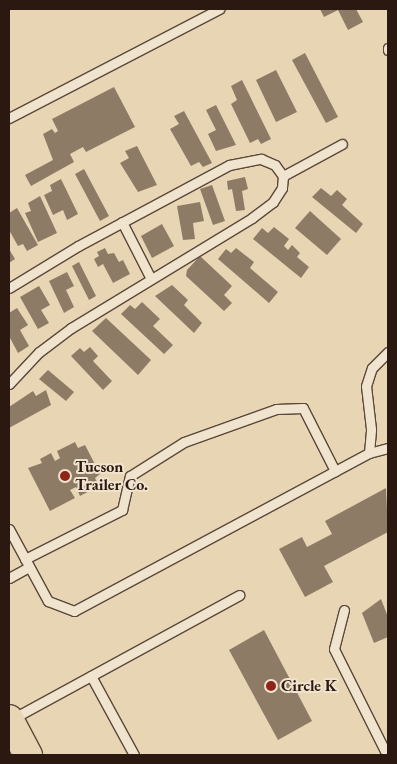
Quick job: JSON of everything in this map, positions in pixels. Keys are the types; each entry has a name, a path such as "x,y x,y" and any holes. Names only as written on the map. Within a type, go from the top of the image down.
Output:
{"highway":[{"path":"9,720 28,755"}],"lane":[{"path":"9,118 219,9"},
{"path":"283,176 342,144"},
{"path":"9,288 122,222 226,167 247,160 260,159 275,165 283,176 282,188 273,202 252,218 151,278 64,333 39,352 9,384"},
{"path":"122,222 151,278"},
{"path":"369,453 371,429 366,386 372,368 388,352"},
{"path":"9,578 27,563 122,510 130,476 184,442 276,409 303,408 335,471"},
{"path":"9,528 48,601 74,611 369,453 388,448"},
{"path":"9,720 239,594"},
{"path":"344,610 334,649 387,755"},
{"path":"91,676 134,755"}],"building":[{"path":"320,9 356,9 363,22 348,30 338,10 324,17"},
{"path":"305,53 338,117 326,123 292,60"},
{"path":"276,70 297,112 276,122 256,80"},
{"path":"242,80 271,139 261,144 258,139 250,143 231,104 237,100 231,86"},
{"path":"114,87 135,127 86,152 83,147 70,154 74,162 31,186 25,175 53,160 43,134 52,129 55,133 58,131 52,119"},
{"path":"216,105 236,145 216,151 208,134 216,130 206,110"},
{"path":"184,111 212,163 203,167 199,162 191,166 170,129 179,124 174,116"},
{"path":"137,146 157,185 138,192 120,163 129,158 125,151"},
{"path":"84,169 109,216 100,221 75,174"},
{"path":"245,177 248,189 242,191 245,210 236,211 232,189 228,190 227,181"},
{"path":"61,179 78,214 67,220 63,210 53,215 44,195 52,191 50,185"},
{"path":"212,185 225,221 213,225 200,189"},
{"path":"321,188 331,196 337,190 347,199 342,205 363,224 356,233 312,197"},
{"path":"40,196 57,233 38,242 25,213 31,211 28,203"},
{"path":"200,202 204,221 193,223 195,239 183,240 177,206"},
{"path":"17,208 38,245 27,251 23,244 18,246 9,230 9,213"},
{"path":"310,211 341,239 327,255 295,228"},
{"path":"162,224 174,246 152,258 141,236"},
{"path":"274,227 289,239 284,246 288,250 292,245 300,253 297,257 309,267 301,278 253,239 262,228 268,233"},
{"path":"105,248 108,254 114,253 119,262 123,260 130,274 113,283 103,264 98,267 94,259 99,256 97,252"},
{"path":"236,248 254,262 250,268 278,292 269,303 218,259 226,249 231,253"},
{"path":"9,249 15,259 9,263"},
{"path":"200,256 232,286 224,295 232,303 224,311 186,276 187,270"},
{"path":"79,262 96,296 89,300 72,266"},
{"path":"67,272 74,286 66,290 74,307 64,313 49,281"},
{"path":"172,285 188,300 184,305 202,323 194,333 155,296"},
{"path":"39,286 50,305 41,310 49,323 38,329 20,297"},
{"path":"142,302 160,319 153,326 173,345 164,354 121,314 130,305 135,309"},
{"path":"17,308 28,325 20,330 29,346 18,353 9,336 9,313"},
{"path":"106,318 151,360 138,375 92,331"},
{"path":"90,347 98,356 93,361 112,381 103,390 71,356 80,348 84,352"},
{"path":"48,370 74,392 66,401 39,379"},
{"path":"46,390 51,405 9,428 9,407 33,391 36,396"},
{"name":"Tucson Trailer Co.","path":"75,442 78,448 85,445 100,474 95,478 99,486 80,496 76,487 70,490 75,498 50,511 28,468 42,463 40,459 51,453 55,461 60,458 57,451"},
{"path":"386,488 388,532 324,566 333,582 305,597 279,549 302,537 307,547 332,534 325,521"},
{"path":"381,599 388,617 388,637 374,643 362,613"},
{"name":"Circle K","path":"264,630 312,721 278,740 229,650"}],"place":[{"name":"Tucson Trailer Co.","path":"65,476"},
{"name":"Circle K","path":"271,686"}]}
